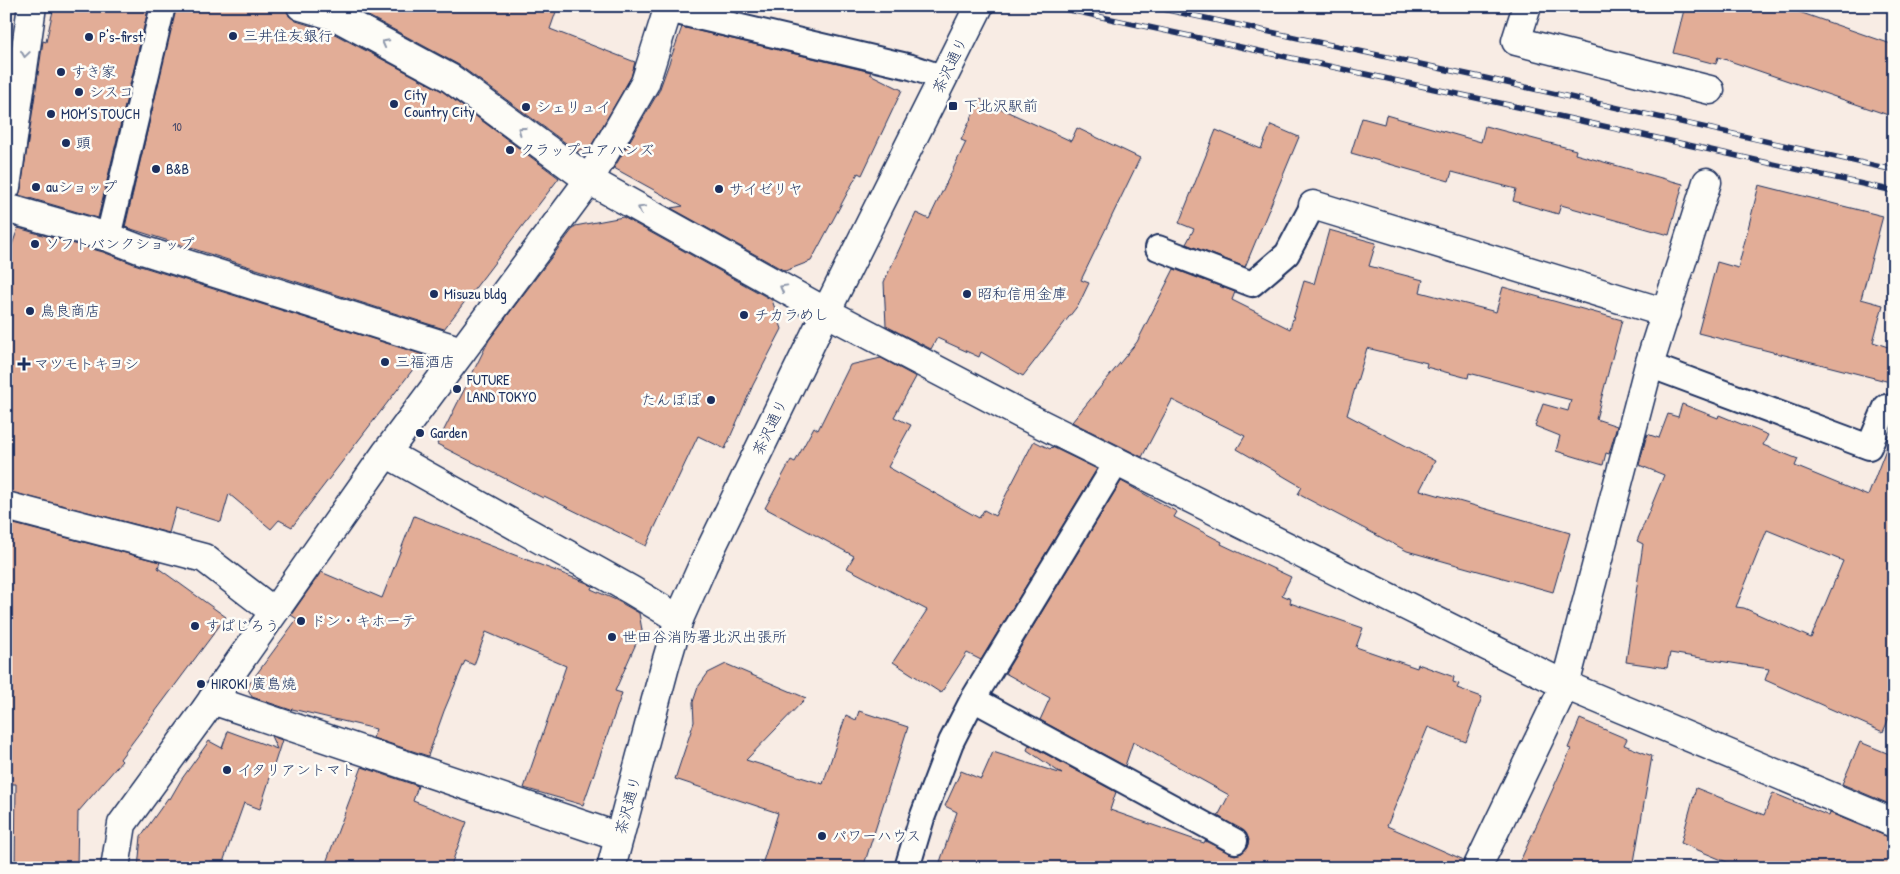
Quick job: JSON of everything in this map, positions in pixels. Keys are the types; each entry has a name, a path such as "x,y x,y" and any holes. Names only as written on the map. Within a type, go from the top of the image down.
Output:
{"street":[{"path":"6,187 32,6"},
{"path":"301,6 335,16 450,78 589,180 826,312 1116,462 1565,685 1894,823"},
{"name":"茶沢通り","path":"611,868 679,619 703,565 826,312 979,6"},
{"path":"1527,6 1516,41 1710,90"},
{"path":"115,868 122,824 386,453 589,180 645,83 669,8"},
{"path":"1477,868 1565,685 1649,365 1707,182"},
{"path":"1313,205 1666,313"},
{"path":"6,208 108,237 139,249 462,351"},
{"path":"386,453 679,619"},
{"path":"6,506 204,558 273,611"},
{"path":"212,700 619,837"}],"lane":[{"path":"108,237 163,6"},
{"path":"669,8 911,67 944,78"},
{"path":"1158,248 1252,284 1287,254 1313,205"},
{"path":"1649,365 1869,447 1886,407 1894,410"},
{"path":"907,868 922,818 951,742 973,698 1116,462"},
{"path":"973,698 1234,841"}],"building":[{"path":"54,6 149,6 98,218 19,195 43,41 46,42"},
{"path":"176,6 286,6 289,16 296,21 329,31 442,91 559,178 444,329 125,227"},
{"path":"350,6 558,6 550,29 635,62 631,77 587,153 580,149 578,152 459,65"},
{"path":"1685,6 1782,6 1894,45 1894,117 1718,57 1716,64 1673,53"},
{"path":"682,27 871,72 870,74 902,90 862,175 858,173 811,261 785,271 671,208 683,206 614,168 659,91"},
{"path":"6,34 12,35 6,75"},
{"path":"980,99 1071,141 1077,128 1140,158 1081,280 1089,283 1079,304 1023,376 981,352 979,357 937,338 931,349 886,326 884,282 916,213 929,219 966,142 961,140"},
{"path":"1386,115 1481,142 1485,126 1576,150 1575,154 1683,184 1669,235 1561,205 1558,214 1513,201 1516,189 1452,172 1449,181 1351,153 1362,118 1384,124"},
{"path":"1271,125 1299,137 1245,267 1186,244 1194,229 1179,223 1216,130 1261,149"},
{"path":"1759,185 1883,216 1861,299 1883,305 1873,342 1894,349 1894,383 1698,333 1717,262 1738,268"},
{"path":"623,217 772,300 782,329 753,385 725,449 698,436 646,546 544,496 543,498 437,444 489,340 575,226"},
{"path":"18,228 103,252 134,264 424,355 292,527 279,520 271,529 229,494 221,522 176,508 169,533 6,491 6,262"},
{"path":"1329,230 1376,243 1369,266 1423,280 1420,292 1496,312 1503,287 1622,320 1596,419 1617,426 1609,454 1606,453 1603,465 1556,451 1560,436 1535,426 1543,404 1568,411 1571,400 1469,373 1468,378 1426,367 1427,363 1367,348 1347,415 1435,461 1420,490 1570,533 1553,592 1407,551 1298,494 1302,487 1237,449 1245,436 1172,400 1142,457 1072,422 1137,342 1174,269 1235,292 1232,300 1290,329 1304,281 1314,284"},
{"path":"881,358 916,377 894,417 911,425 888,467 979,518 984,510 995,516 1034,441 1050,449 1052,447 1097,469 981,660 967,653 941,693 893,662 927,610 847,568 854,556 765,508 791,460 795,462 814,427 818,430 850,365"},
{"path":"1682,404 1718,418 1719,415 1768,435 1763,445 1798,459 1795,466 1868,496 1891,436 1894,436 1894,707 1883,732 1765,680 1769,669 1670,653 1667,668 1626,662 1643,544 1637,541 1664,475 1639,465 1647,434 1659,438 1668,414 1678,417","holes":["1767,530 1843,561 1811,638 1744,608 1736,607"]},
{"path":"1121,481 1177,512 1174,517 1222,542 1221,544 1291,577 1282,595 1291,599 1290,603 1363,628 1356,647 1417,668 1418,664 1454,677 1453,682 1459,684 1457,688 1482,697 1466,742 1428,727 1387,826 1464,860 1462,868 938,868 957,812 945,806 961,771 981,779 993,752 1062,774 1027,750 1029,745 1116,792 1110,810 1204,843 1205,841 1235,855 1242,853 1247,847 1249,840 1246,833 1218,816 1229,795 1133,742 1125,766 1040,720 1050,698 1005,673"},
{"path":"414,516 587,583 592,586 591,589 639,613 642,630 615,691 622,693 583,805 524,788 566,666 486,632 474,665 465,661 428,756 373,738 376,729 291,710 252,697 247,687 297,619 291,615 321,572 382,598"},
{"path":"6,522 160,562 158,568 226,617 120,759 122,761 78,812 77,868 15,868 16,784 6,784"},
{"path":"726,664 806,698 746,760 823,784 846,715 856,720 859,711 908,727 863,868 761,868 778,813 675,779 694,722 693,702 698,687 708,673"},
{"path":"1580,719 1627,739 1624,745 1652,756 1633,868 1517,868 1571,749 1568,748"},
{"path":"228,731 277,749 271,736 282,740 260,809 244,803 221,868 138,868 141,836 168,798 170,799 209,741 222,748"},
{"path":"1860,742 1894,756 1894,806 1842,784"},
{"path":"362,767 418,786 413,801 467,822 450,868 324,868"},
{"path":"1696,788 1764,815 1773,793 1829,816 1830,813 1894,838 1894,868 1741,868 1681,843"}],"railway":[{"path":"1051,6 1894,191"},
{"path":"1149,6 1485,78 1894,170"}],"place":[{"name":"三井住友銀行","path":"233,36"},
{"name":"P's-first","path":"89,37"},
{"name":"すき家","path":"61,72"},
{"name":"シスコ","path":"79,92"},
{"name":"City Country City","path":"394,104"},
{"name":"下北沢駅前","path":"953,106"},
{"name":"シェリュイ","path":"526,107"},
{"name":"MOM’S TOUCH","path":"51,114"},
{"name":"頭","path":"66,143"},
{"name":"クラップユアハンズ","path":"510,150"},
{"name":"B&B","path":"156,169"},
{"name":"auショップ","path":"36,187"},
{"name":"サイゼリヤ","path":"719,189"},
{"name":"ソフトバンクショップ","path":"35,244"},
{"name":"Misuzu bldg","path":"434,294"},
{"name":"昭和信用金庫","path":"967,294"},
{"name":"鳥良商店","path":"30,311"},
{"name":"チカラめし","path":"744,315"},
{"name":"三福酒店","path":"385,362"},
{"name":"マツモトキヨシ","path":"24,364"},
{"name":"FUTURE LAND TOKYO","path":"457,389"},
{"name":"たんぽぽ","path":"711,400"},
{"name":"Garden","path":"420,433"},
{"name":"ドン・キホーテ","path":"301,621"},
{"name":"すぱじろう","path":"195,626"},
{"name":"世田谷消防署北沢出張所","path":"612,637"},
{"name":"HIROKI 廣島燒","path":"201,684"},
{"name":"イタリアントマト","path":"227,770"},
{"name":"パワーハウス","path":"822,836"}]}
